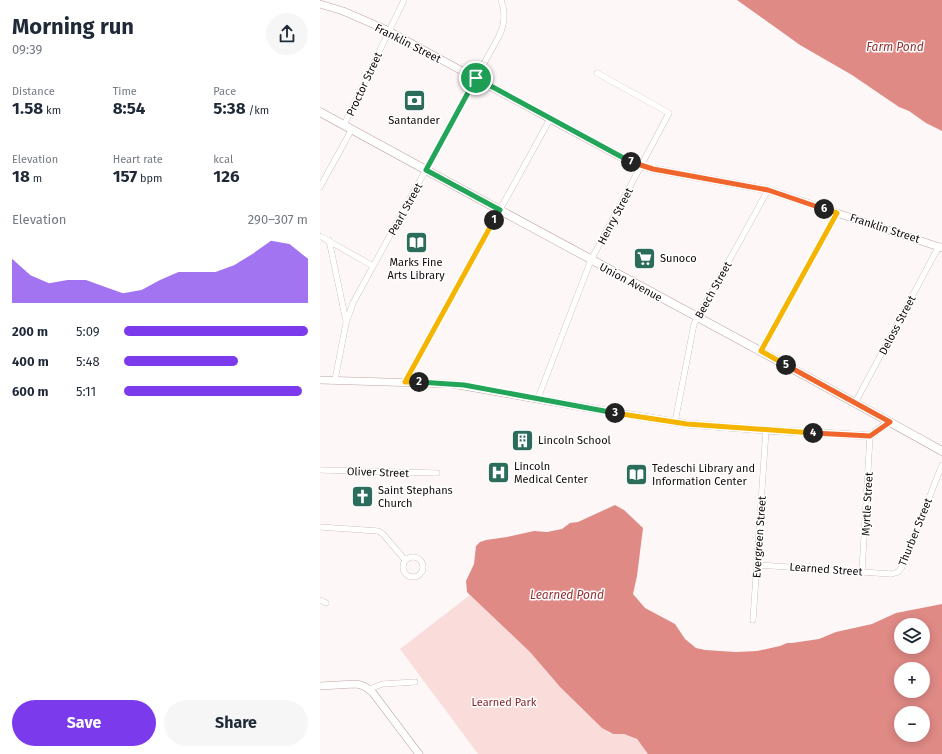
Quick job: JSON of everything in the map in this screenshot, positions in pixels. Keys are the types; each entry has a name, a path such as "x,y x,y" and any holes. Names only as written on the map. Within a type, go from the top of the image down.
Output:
{"main road":[{"name":"Union Avenue","path":"320,112 942,451"}],"street":[{"name":"Proctor Street","path":"344,125 404,0"},
{"name":"Pearl Street","path":"335,380 346,323 353,304 503,27 505,12 501,0"},
{"name":"Franklin Street","path":"320,4 344,11 389,31 550,120 626,160 642,166 768,190 940,247"},
{"name":"Henry Street","path":"538,398 591,260 669,113 597,73"},
{"path":"405,382 550,120"},
{"path":"320,187 352,129"},
{"name":"Beech Street","path":"675,422 692,332 697,317 768,190"},
{"path":"761,351 837,213"},
{"path":"320,236 373,266"},
{"path":"329,240 346,323"},
{"name":"Deloss Street","path":"855,403 940,247"},
{"path":"320,380 464,385 675,422 766,430 870,436 890,422"},
{"name":"Evergreen Street","path":"753,620 766,430"},
{"name":"Myrtle Street","path":"862,571 870,436"},
{"name":"Thurber Street","path":"894,573 898,572 902,567 942,465"},
{"name":"Oliver Street","path":"320,470 437,473"},
{"path":"320,527 378,531 383,534 405,560"},
{"name":"Learned Street","path":"757,565 894,573"},
{"path":"320,600 326,603"},
{"path":"369,689 383,684 415,682"},
{"path":"320,686 359,684 369,689 419,754"}],"green space":[{"name":"Learned Park","path":"470,595 530,652 556,683 581,708 609,733 627,735 634,738 641,744 648,754 478,754 400,649"}],"water":[{"name":"Farm Pond","path":"737,0 942,0 942,131 926,123 909,111 899,107 852,75 800,45"},
{"name":"Learned Pond","path":"615,505 624,510 643,528 637,576 633,594 645,608 675,624 685,639 696,648 705,650 736,652 757,651 787,643 819,639 836,632 872,624 896,613 942,604 942,754 648,754 637,739 624,734 613,734 602,728 560,687 530,652 467,592 466,581 474,564 476,546 480,542 534,531 547,532 562,529 570,523 578,522"}],"place":[{"name":"Santander","path":"414,100"},
{"name":"Marks Fine Arts Library","path":"416,242"},
{"name":"Sunoco","path":"644,258"},
{"name":"Lincoln School","path":"522,440"},
{"name":"Lincoln Medical Center","path":"498,472"},
{"name":"Tedeschi Library and Information Center","path":"636,474"},
{"name":"Saint Stephans Church","path":"363,496"}],"route":[{"path":"476,78 550,120 634,164 653,169 768,190 837,213 761,351 890,422 870,436 718,427 687,424 605,411 464,385 405,382 500,210 426,170 476,78"}]}
